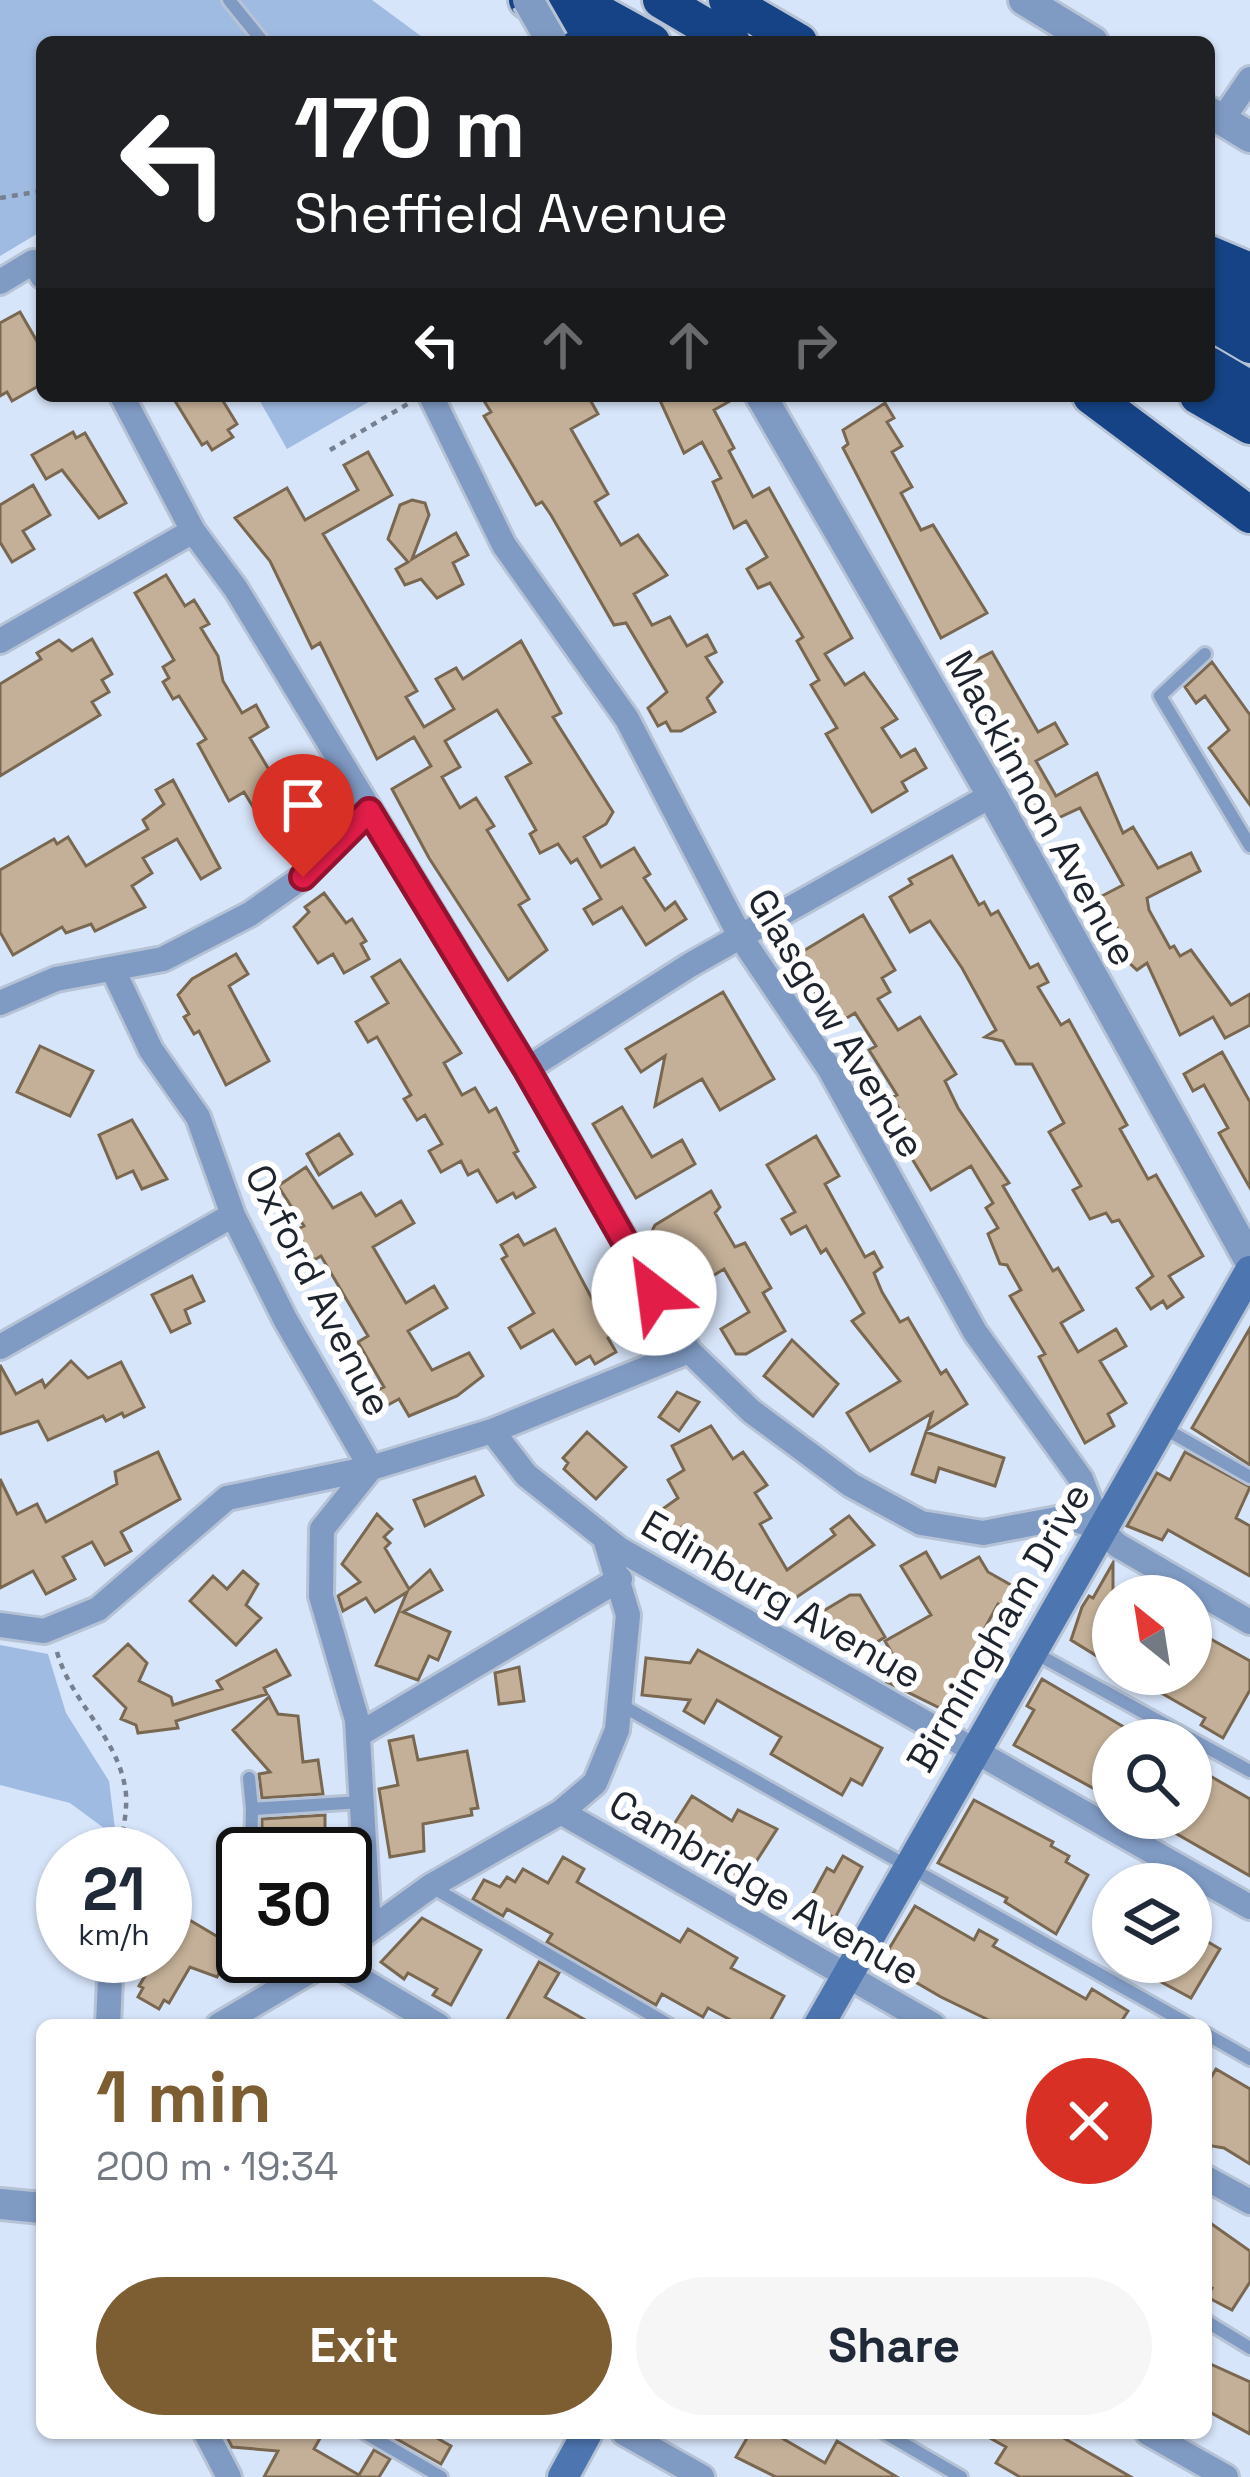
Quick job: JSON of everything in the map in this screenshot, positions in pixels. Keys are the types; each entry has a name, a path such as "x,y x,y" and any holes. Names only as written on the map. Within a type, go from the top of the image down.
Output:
{"highway":[{"path":"527,0 587,36"},
{"path":"576,0 641,36"},
{"path":"661,0 722,36"},
{"path":"727,0 789,36"},
{"path":"1215,256 1250,271"},
{"path":"1215,286 1250,307"},
{"path":"1215,325 1250,345"},
{"path":"1215,369 1250,389"},
{"path":"1099,402 1250,515"},
{"path":"1208,402 1250,426"}],"main road":[{"name":"Birmingham Drive","path":"822,2019 1250,1270"},
{"path":"563,2477 584,2439"}],"street":[{"path":"527,0 548,36"},
{"path":"1030,2 1084,36"},
{"path":"1250,79 1216,116 1250,137"},
{"path":"0,281 36,269"},
{"path":"125,402 193,531 236,589 527,1070 689,1351 731,1395 784,1436 850,1485 920,1523 983,1533 1067,1517 1100,1528 1117,1545 1250,1622"},
{"name":"Glasgow Avenue","path":"434,402 504,545 627,719 740,936 829,1068 975,1333 1081,1479 1100,1528"},
{"name":"Mackinnon Avenue","path":"764,402 992,795 1250,1261"},
{"path":"0,641 193,531"},
{"path":"527,1070 740,936 992,795"},
{"path":"0,1003 56,980 163,959 250,914 303,877 369,811"},
{"name":"Oxford Avenue","path":"114,972 151,1049 197,1117 233,1215 371,1468 322,1529 321,1596 351,1689 363,1827"},
{"path":"0,1348 233,1215"},
{"path":"0,1625 44,1631 75,1620 153,1565 227,1498 371,1468 492,1431 689,1351"},
{"path":"372,1927 431,1886 561,1812 596,1783 617,1730 628,1616 608,1545 594,1525 526,1474 492,1431"},
{"name":"Edinburg Avenue","path":"594,1525 619,1549 1250,1907"},
{"path":"358,1736 620,1579"},
{"name":"Cambridge Avenue","path":"561,1812 922,2019"},
{"path":"372,1979 429,2019"},
{"path":"109,2019 110,1983"},
{"path":"229,2019 290,1983"},
{"path":"1212,2181 1250,2202"},
{"path":"0,2204 36,2207"},
{"path":"209,2439 229,2477"},
{"path":"635,2439 702,2477"},
{"path":"1159,2439 1226,2477"}],"lane":[{"path":"229,0 258,36"},
{"path":"1205,654 1160,695 1250,846"},
{"path":"1159,1426 1250,1478"},
{"path":"1030,1650 1250,1771"},
{"path":"620,1705 1179,2019"},
{"path":"249,1778 251,1827"},
{"path":"251,1809 362,1802"},
{"path":"431,1886 659,2019"},
{"path":"1212,2037 1250,2059"},
{"path":"1212,2325 1250,2348"},
{"path":"375,2439 441,2477"},
{"path":"895,2439 961,2477"}],"path":[{"path":"0,198 36,192"},
{"path":"330,451 411,402"},
{"path":"54,1642 65,1680 115,1751 127,1792 122,1827"}],"shaded area":[{"path":"0,0 372,0 421,36 36,36 36,235 0,256"},
{"path":"260,402 369,402 287,449"},
{"path":"0,1645 48,1654 66,1713 109,1781 115,1827 102,1827 70,1803 0,1785"}],"building":[{"path":"20,312 36,340 36,387 12,401 7,392 0,396 0,323"},
{"path":"176,402 224,402 237,424 228,430 233,437 212,450 207,442 202,445"},
{"path":"485,402 591,402 598,414 571,429 608,494 595,502 621,545 638,535 667,575 634,594 652,625 670,617 687,646 707,635 716,652 706,657 722,682 707,698 715,712 681,731 671,731 666,722 658,726 648,708 667,692 626,623 614,625 542,502 536,505 484,416 491,412"},
{"path":"661,402 728,402 714,410 753,497 769,488 852,638 825,654 845,685 864,673 897,719 882,728 901,757 915,749 926,768 902,782 907,791 872,812 826,734 837,728 811,685 819,680 797,641 803,637 770,583 758,588 747,569 767,557 746,521 734,528 713,482 721,478 702,442 684,453"},
{"path":"885,403 894,418 887,422 902,446 892,452 912,487 901,493 921,530 933,525 987,613 941,638 843,448 848,444 843,430"},
{"path":"73,432 76,438 85,433 126,503 99,518 62,470 46,479 32,455"},
{"path":"368,452 392,495 323,534 417,691 406,697 424,727 454,709 436,679 456,668 463,679 521,641 561,713 553,717 613,812 606,824 584,837 601,867 634,848 650,874 644,878 665,910 675,902 686,919 646,945 622,907 593,924 584,909 601,899 577,859 571,863 558,844 540,853 530,834 536,830 506,777 531,763 497,710 445,741 460,767 442,777 460,808 476,798 494,826 487,830 529,899 519,905 547,950 508,980 429,858 392,789 431,766 414,737 377,759 320,643 312,648 270,561 235,518 287,488 305,520 358,490 344,465"},
{"path":"33,485 50,515 23,531 34,549 12,562 0,542 0,505"},
{"path":"412,500 425,503 429,515 412,559 456,533 468,555 453,563 463,584 437,598 421,579 405,585 396,569 408,562 388,539 400,505"},
{"path":"166,575 185,606 194,600 209,624 201,628 218,656 223,681 242,713 256,705 268,727 250,738 277,783 285,778 311,824 276,845 244,792 229,801 198,744 206,739 179,696 173,699 163,682 169,678 163,667 174,660 135,593"},
{"path":"92,639 112,674 102,680 109,692 92,702 100,715 0,776 0,684 41,659 37,653 59,640 72,651"},
{"path":"992,652 1038,732 1055,723 1067,744 1036,761 1056,796 1097,773 1123,833 1133,827 1158,868 1191,853 1200,871 1147,898 1149,910 1170,948 1174,946 1180,956 1191,950 1231,1005 1250,994 1250,1025 1225,1038 1213,1017 1180,1035 1147,963 1137,970 1128,962 1129,950 1100,897 1123,885 1080,808 1043,825 1034,810 1030,812 1019,794 1028,789 978,699 969,704 951,673"},
{"path":"1212,662 1250,715 1250,805 1209,748 1229,730 1205,696 1196,703 1185,687"},
{"path":"173,780 220,868 201,879 177,839 143,858 152,873 132,886 145,907 95,931 91,924 66,933 62,927 13,955 0,932 0,870 54,839 57,844 68,837 86,866 148,829 143,820 164,804 156,790"},
{"path":"952,856 979,905 984,902 991,915 998,911 1030,968 1038,964 1048,982 1038,987 1061,1025 1069,1020 1127,1125 1120,1129 1148,1179 1156,1175 1203,1256 1169,1276 1183,1297 1167,1308 1163,1301 1151,1309 1137,1288 1153,1276 1119,1220 1112,1222 1106,1213 1090,1219 1073,1190 1081,1186 1049,1132 1064,1123 1032,1064 1016,1064 1003,1041 985,1037 996,1030 962,968 930,921 910,932 890,897 912,884 909,879"},
{"path":"324,893 346,923 352,919 366,941 361,944 369,959 344,973 333,954 318,963 294,927 309,912 305,907"},
{"path":"863,915 895,970 882,978 890,992 878,999 898,1030 920,1017 956,1074 945,1081 958,1108 1009,1183 1003,1186 1053,1271 1058,1268 1083,1310 1061,1323 1078,1352 1116,1329 1126,1346 1100,1361 1126,1403 1108,1414 1114,1426 1085,1443 1039,1357 1045,1354 1010,1296 1021,1290 1007,1265 1000,1264 988,1234 998,1228 986,1208 993,1203 971,1166 931,1190 908,1152 918,1147 893,1097 897,1095 869,1050 876,1046 855,1013 835,1025 815,992 821,988 800,953"},
{"path":"236,954 248,974 229,986 269,1061 226,1085 199,1031 194,1034 184,1017 189,1014 178,995 192,979"},
{"path":"400,960 461,1053 444,1063 462,1095 475,1088 489,1112 496,1108 518,1151 514,1153 535,1187 516,1198 513,1193 497,1202 478,1170 468,1175 461,1161 441,1172 429,1151 442,1144 425,1115 417,1120 404,1099 411,1095 377,1037 368,1042 356,1022 388,1003 372,977"},
{"path":"723,992 774,1079 720,1110 702,1079 655,1106 665,1056 641,1072 626,1049"},
{"path":"40,1046 93,1071 70,1116 17,1092"},
{"path":"1222,1052 1250,1102 1250,1188 1219,1133 1228,1128 1204,1085 1193,1091 1184,1074"},
{"path":"622,1107 652,1157 682,1140 695,1164 636,1198 593,1124"},
{"path":"132,1120 167,1179 142,1189 133,1171 117,1178 99,1135"},
{"path":"339,1134 352,1154 319,1175 307,1154"},
{"path":"816,1136 839,1176 825,1184 865,1257 874,1252 882,1267 874,1273 882,1292 900,1322 908,1318 941,1374 946,1370 967,1404 927,1430 932,1413 870,1451 847,1413 900,1381 852,1321 864,1313 826,1249 821,1253 806,1226 791,1234 782,1219 795,1212 767,1165"},
{"path":"306,1167 333,1208 361,1193 376,1216 401,1201 414,1223 373,1247 406,1303 434,1286 447,1308 408,1331 432,1370 469,1353 483,1376 457,1396 409,1416 399,1399 386,1406 377,1390 384,1387 358,1342 368,1336 321,1256 314,1260 296,1230 304,1226 278,1186"},
{"path":"711,1191 720,1207 715,1213 735,1247 745,1243 771,1288 763,1293 785,1331 746,1354 736,1354 721,1329 749,1312 724,1269 706,1280 693,1258 680,1266 676,1261 670,1263 651,1233 655,1225"},
{"path":"555,1229 599,1312 610,1306 622,1326 608,1338 616,1352 595,1364 590,1356 576,1364 553,1330 521,1348 509,1328 534,1313 502,1259 507,1256 501,1245 518,1235 524,1245"},
{"path":"192,1276 204,1301 185,1310 190,1323 171,1332 152,1295"},
{"path":"1250,1328 1250,1465 1192,1428"},
{"path":"792,1340 838,1384 813,1416 764,1376"},
{"path":"71,1361 88,1378 121,1362 144,1407 106,1421 103,1416 48,1440 38,1421 0,1434 0,1365 16,1394 42,1380 45,1387"},
{"path":"677,1392 699,1402 679,1431 659,1417"},
{"path":"711,1426 733,1459 743,1452 767,1485 755,1493 771,1518 760,1524 787,1570 835,1535 831,1529 849,1516 874,1545 782,1607 755,1573 741,1581 728,1559 711,1569 685,1525 672,1534 657,1513 678,1498 668,1480 684,1470 672,1446"},
{"path":"587,1432 626,1467 596,1499 564,1469 568,1463 563,1458"},
{"path":"926,1432 1004,1458 995,1486 939,1468 935,1482 912,1474"},
{"path":"158,1452 180,1499 121,1532 131,1551 105,1565 92,1542 63,1557 75,1579 46,1594 33,1571 0,1588 0,1479 17,1514 37,1504 46,1522 117,1484 115,1472"},
{"path":"1185,1452 1250,1487 1236,1518 1250,1526 1250,1576 1168,1530 1162,1540 1127,1526 1157,1473 1170,1480"},
{"path":"475,1477 483,1495 425,1526 414,1500"},
{"path":"377,1514 392,1529 384,1537 390,1543 385,1548 409,1589 430,1570 442,1590 403,1612 450,1632 438,1660 429,1656 418,1680 376,1665 407,1592 375,1612 366,1598 343,1611 338,1596 360,1582 342,1564"},
{"path":"926,1552 941,1578 979,1557 988,1572 1018,1589 1007,1609 998,1604 980,1637 987,1641 948,1712 887,1682 897,1662 885,1641 931,1615 901,1566"},
{"path":"243,1571 258,1584 246,1605 261,1618 236,1645 190,1601 213,1576 227,1589"},
{"path":"850,1595 860,1595 885,1637 861,1652 844,1628 828,1637 815,1616"},
{"path":"1092,1598 1092,1653 1071,1640"},
{"path":"1212,1640 1250,1661 1250,1690 1223,1738 1212,1732 1212,1719 1165,1695 1212,1695"},
{"path":"128,1644 147,1663 139,1681 171,1697 173,1705 222,1689 217,1681 276,1650 290,1675 264,1688 267,1694 176,1721 178,1728 138,1733 136,1725 121,1719 126,1708 94,1676"},
{"path":"698,1650 882,1748 862,1785 851,1779 842,1795 771,1754 781,1737 717,1700 704,1723 684,1711 690,1700 642,1695 646,1658 690,1663"},
{"path":"519,1667 524,1701 499,1704 495,1673"},
{"path":"1042,1679 1110,1719 1092,1719 1092,1788 1014,1745 1034,1710 1027,1706"},
{"path":"269,1697 278,1714 298,1716 303,1762 318,1760 323,1794 262,1798 259,1774 270,1772 233,1730"},
{"path":"413,1736 418,1760 467,1751 478,1808 471,1809 472,1815 423,1824 424,1851 390,1857 379,1789 398,1785 389,1741"},
{"path":"1212,1777 1250,1799 1250,1876 1186,1839 1212,1839"},
{"path":"692,1796 732,1821 738,1810 777,1829 743,1882 666,1837"},
{"path":"974,1800 1053,1842 1051,1846 1069,1856 1066,1862 1088,1875 1056,1934 1005,1902 1007,1898 938,1863"},
{"path":"325,1815 325,1827 262,1827 262,1819"},
{"path":"843,1856 862,1867 835,1918 808,1903 827,1868 834,1872"},
{"path":"563,1857 584,1869 577,1882 680,1942 688,1929 737,1958 731,1968 784,1996 771,2019 729,2019 708,2008 703,2017 662,1994 656,2005 547,1942 552,1934 507,1909 503,1916 473,1899 484,1880 500,1887 507,1877 515,1882 523,1869 548,1883"},
{"path":"915,1906 974,1940 979,1930 997,1940 993,1946 1086,1999 1092,1989 1128,2011 1123,2019 987,2019 881,1962"},
{"path":"422,1918 481,1950 451,2005 433,1995 437,1989 408,1973 404,1979 381,1962"},
{"path":"192,1921 216,1936 216,1977 192,1968"},
{"path":"539,1962 559,1973 545,1997 584,2019 507,2019"},
{"path":"181,1983 169,2003 164,2000 159,2009 138,1997 143,1988 139,1986"},
{"path":"1163,1983 1200,1983 1191,1998"},
{"path":"1216,2069 1250,2089 1250,2164 1212,2146 1212,2076"},
{"path":"1212,2224 1250,2251 1250,2282 1232,2310 1212,2300"},
{"path":"1212,2365 1250,2382 1250,2434 1212,2413"},
{"path":"228,2439 320,2439 314,2449 359,2475 374,2450 390,2459 379,2477 264,2477 278,2451 232,2447"},
{"path":"397,2439 439,2439 451,2446 441,2464"},
{"path":"746,2439 783,2439 825,2463 837,2441 897,2477 776,2477 736,2457"},
{"path":"992,2439 1065,2439 1131,2477 1020,2477 996,2463 1006,2447"}],"route":[{"path":"303,877 369,811 527,1070 654,1293"}]}
